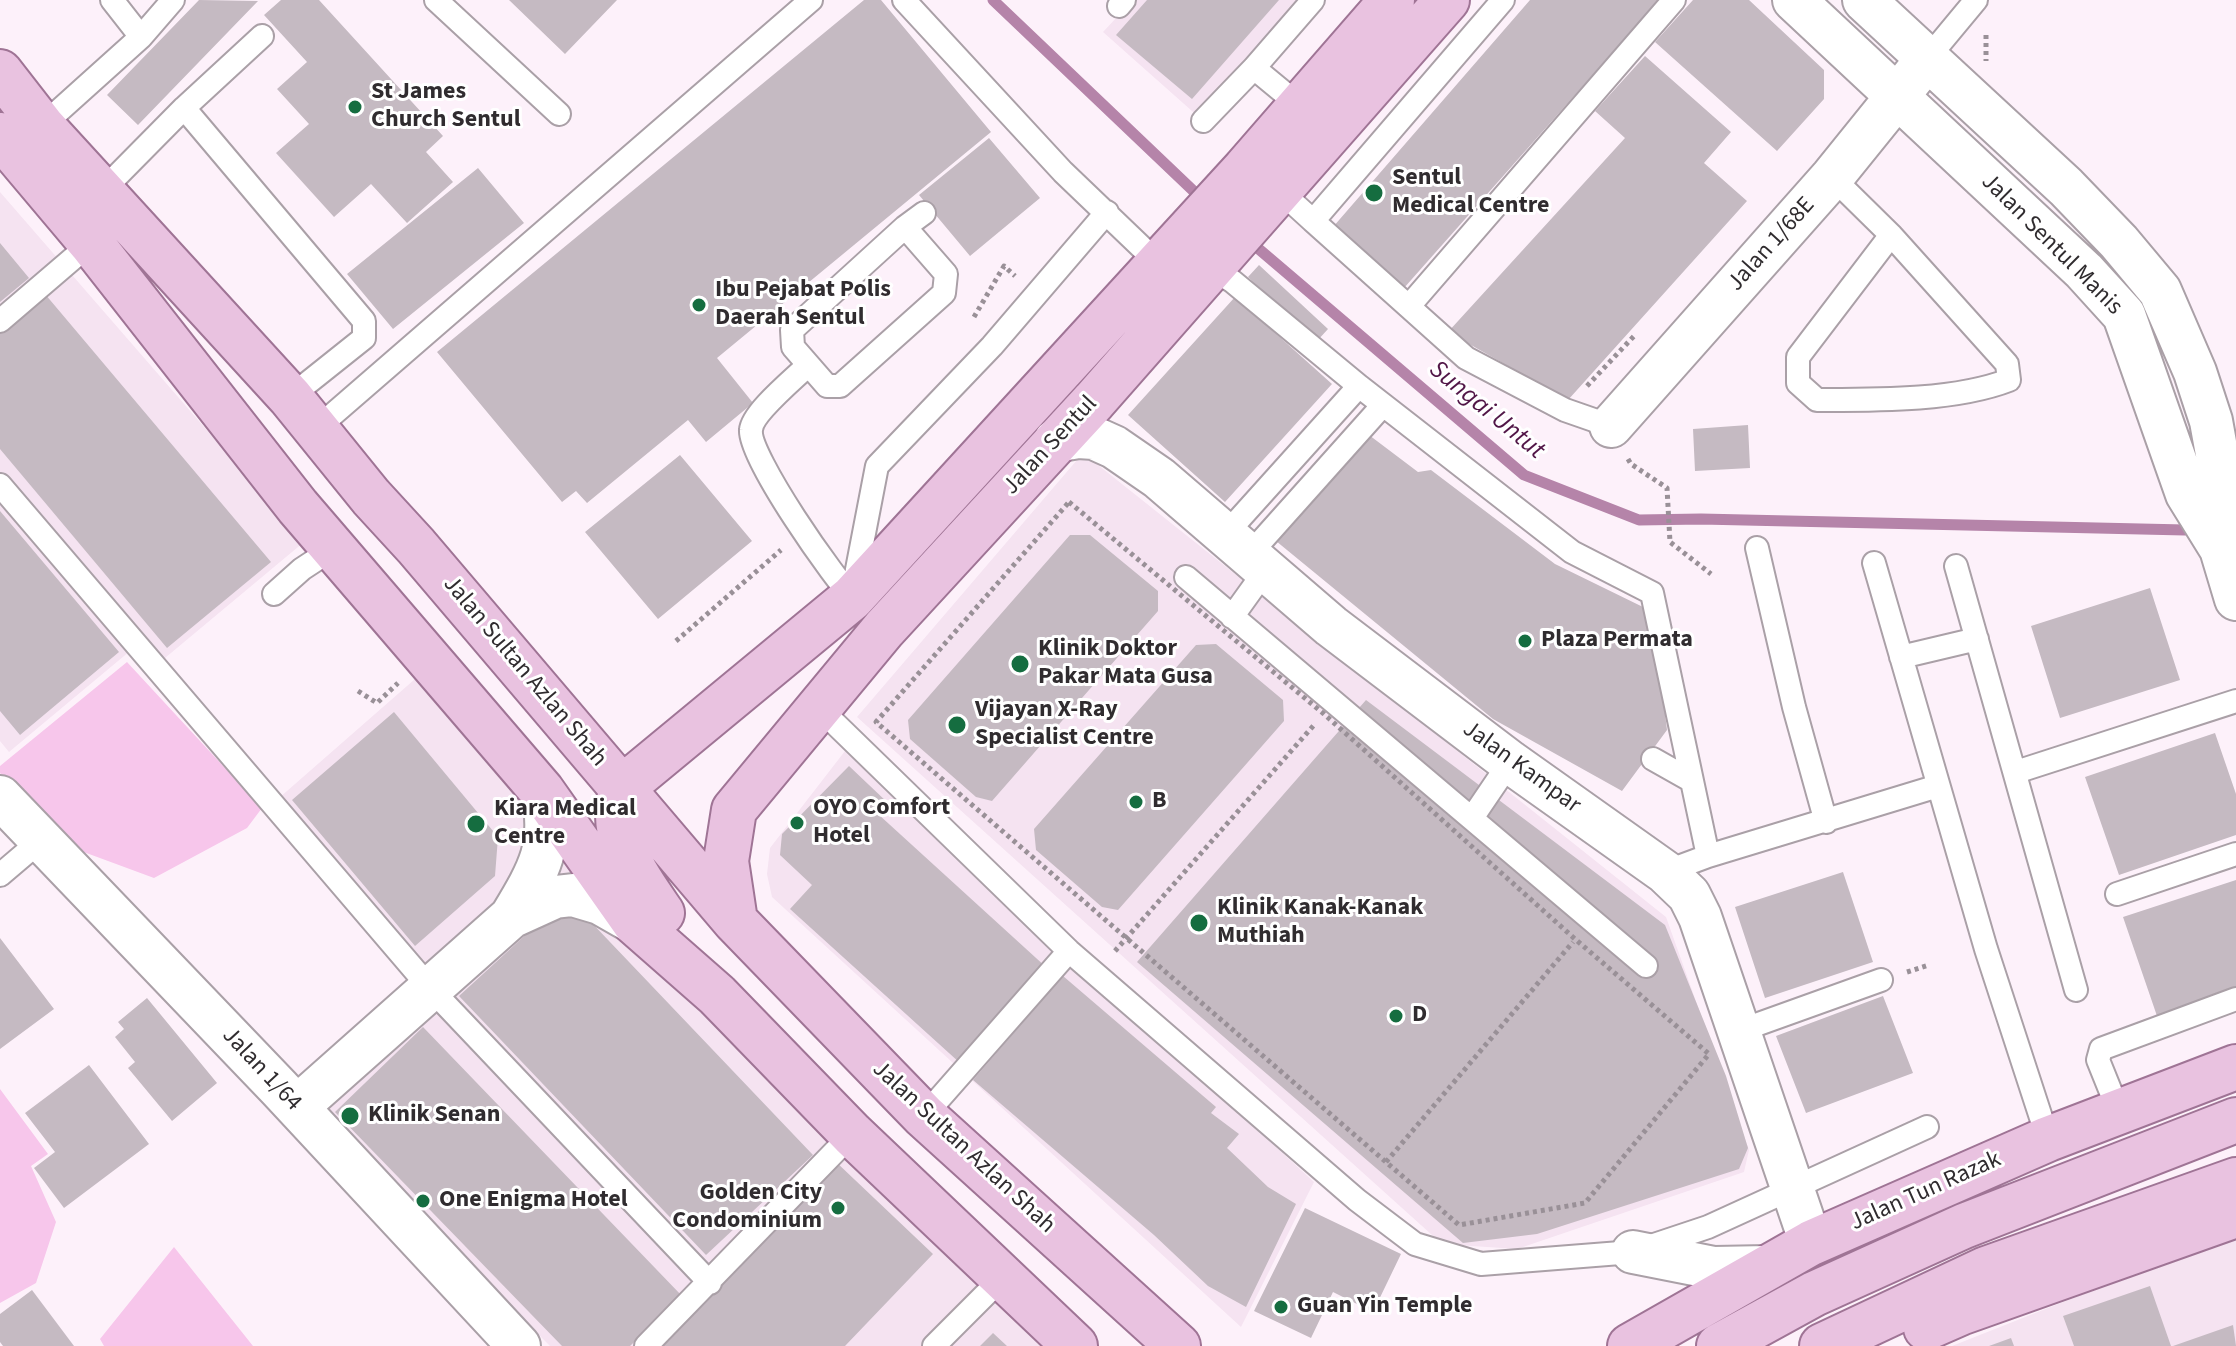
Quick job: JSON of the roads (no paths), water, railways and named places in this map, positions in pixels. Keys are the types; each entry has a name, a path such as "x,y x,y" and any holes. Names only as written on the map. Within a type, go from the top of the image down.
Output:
{"main road":[{"name":"Jalan Sentul","path":"1266,185 1300,106 1392,0"},
{"name":"Jalan Sentul","path":"622,788 852,598 1447,0"},
{"name":"Jalan Sultan Azlan Shah","path":"0,72 42,126 303,413 371,497 735,921 924,1116 1178,1346"},
{"path":"0,135 91,243 298,507 542,791 635,923 717,995 852,1134 1075,1346"},
{"name":"Jalan Sentul","path":"735,921 726,861 734,810 884,629 1094,401 1192,257"},
{"path":"622,788 618,800 618,824 624,852 645,889 717,995"},
{"name":"Jalan Tun Razak","path":"1630,1346 1811,1243 2048,1139 2236,1067"},
{"name":"Jalan Tun Razak","path":"1719,1346 1814,1294 1964,1226 2236,1120"},
{"path":"1822,1346 1986,1269 2235,1214"},
{"path":"1887,1346 1960,1313 2235,1214"}],"street":[{"name":"Jalan Sentul Manis","path":"1794,0 2084,271 2124,315 2187,494 2231,577"},
{"name":"Jalan Sentul Manis","path":"1864,0 2066,187 2119,242 2160,291 2195,372 2211,421 2224,492 2231,577"},
{"name":"Jalan 1/68E","path":"1611,426 1832,177 1927,59"},
{"name":"Jalan Kampar","path":"1055,441 1094,438 1114,447 1159,478 1246,554 1306,592 1510,762 1665,872 1689,895 1700,917 1739,1031 1744,1080 1794,1190 1811,1243"},
{"path":"511,917 533,881 546,843 548,831 542,791"},
{"name":"Jalan 1/64","path":"0,797 297,1107 519,1346"},
{"path":"297,1107 511,917 555,897 573,895 590,898 635,923"},
{"path":"1633,1252 1714,1268 1768,1267"}],"lane":[{"path":"112,0 141,37"},
{"path":"42,126 141,37 173,0"},
{"path":"436,0 559,114"},
{"path":"303,413 811,0"},
{"path":"904,0 1063,172 1107,212 1232,281 1383,405 1410,437 1572,552 1652,593 1708,856"},
{"path":"1203,121 1313,0"},
{"path":"1313,221 1503,0"},
{"path":"1409,306 1674,0"},
{"path":"1927,59 1976,0"},
{"path":"102,191 184,108 262,36"},
{"path":"1254,68 1300,106"},
{"path":"184,108 364,321 364,338 303,413"},
{"path":"1832,177 1891,235 2007,364 2009,380 1960,393 1850,400 1817,400 1798,383 1798,357 1891,235"},
{"path":"1266,185 1313,221 1466,358 1565,410 1611,426"},
{"path":"852,598 877,466 992,346 1107,212"},
{"path":"905,227 946,274 944,293 840,386 827,386 793,347 792,330 905,227 924,213"},
{"path":"0,321 91,243"},
{"path":"807,366 758,414 750,429 753,446 805,533 852,598 884,629"},
{"path":"1232,617 1246,554 1359,386"},
{"path":"1246,554 1383,405"},
{"path":"0,485 430,988 710,1283"},
{"path":"274,594 302,569 334,548"},
{"path":"1757,548 1794,707 1826,822"},
{"path":"1874,563 1938,786 2048,1139"},
{"path":"1956,566 2076,990"},
{"path":"1186,577 1329,708 1472,818 1646,966"},
{"path":"1901,657 1977,639"},
{"path":"2016,772 2236,701"},
{"path":"818,707 1069,951 1357,1200 1415,1244 1481,1264 1633,1252 1708,1227 1927,1127"},
{"path":"1653,759 1692,781"},
{"path":"1472,818 1510,762"},
{"path":"1665,872 1938,786"},
{"path":"0,875 40,841"},
{"path":"2117,894 2236,854"},
{"path":"924,1116 1069,951"},
{"path":"1739,1031 1881,980"},
{"path":"2119,1112 2098,1060 2101,1049 2236,999"},
{"path":"646,1346 852,1134"},
{"path":"934,1346 1004,1276"}],"waterway":[{"name":"Sungai Untut","path":"993,0 1204,201"},
{"name":"Sungai Untut","path":"1247,239 1524,475 1639,520 2185,530"}],"place":[{"name":"St James Church Sentul","path":"355,107"},
{"name":"Sentul Medical Centre","path":"1374,193"},
{"name":"Ibu Pejabat Polis Daerah Sentul","path":"699,305"},
{"name":"Plaza Permata","path":"1525,641"},
{"name":"Klinik Doktor Pakar Mata Gusa","path":"1020,664"},
{"name":"Vijayan X-Ray Specialist Centre","path":"957,725"},
{"name":"B","path":"1136,802"},
{"name":"OYO Comfort Hotel","path":"797,823"},
{"name":"Kiara Medical Centre","path":"476,824"},
{"name":"Klinik Kanak-Kanak Muthiah","path":"1199,923"},
{"name":"D","path":"1396,1016"},
{"name":"Klinik Senan","path":"350,1116"},
{"name":"One Enigma Hotel","path":"423,1201"},
{"name":"Golden City Condominium","path":"838,1208"},
{"name":"Guan Yin Temple","path":"1281,1307"}]}
